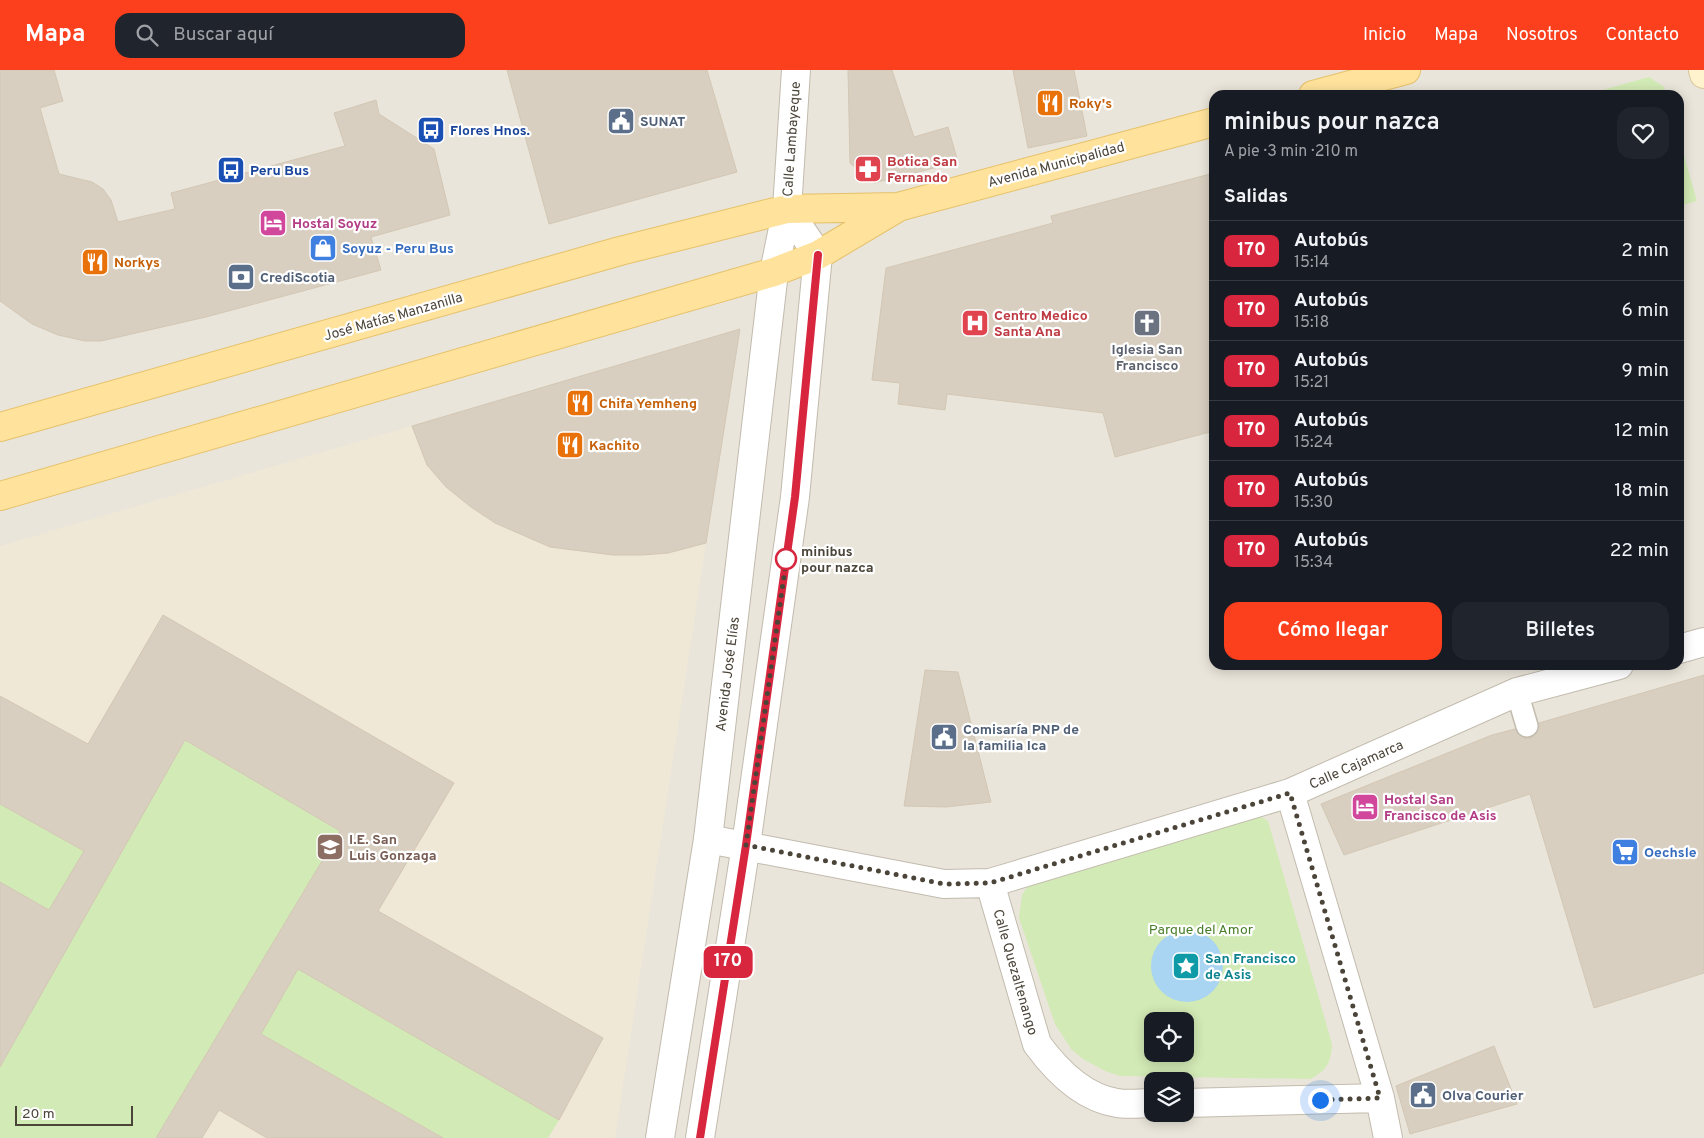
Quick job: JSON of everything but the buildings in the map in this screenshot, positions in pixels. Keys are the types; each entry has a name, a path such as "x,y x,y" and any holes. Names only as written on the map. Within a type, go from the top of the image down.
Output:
{"main road":[{"path":"1332,90 1406,70"},
{"path":"1703,70 1704,74"},
{"name":"Avenida Municipalidad","path":"787,209 898,207 1209,123"},
{"name":"Avenida Municipalidad","path":"774,272 818,255 898,207"},
{"name":"José Matías Manzanilla","path":"0,427 620,251 787,209"},
{"path":"0,496 774,272"}],"street":[{"name":"Calle Lambayeque","path":"787,209 796,70"},
{"path":"700,1138 746,845 795,497 818,255 787,209"},
{"name":"Avenida José Elías","path":"660,1138 708,839 774,272 787,209"},
{"path":"1684,648 1704,642"},
{"name":"Calle Cajamarca","path":"708,839 944,884 990,883 1290,793 1517,692 1599,670"},
{"path":"1290,793 1380,1098 1388,1138"},
{"name":"Calle Quezaltenango","path":"990,883 1037,1044 1050,1063 1069,1080 1092,1095 1117,1103 1144,1103"},
{"path":"708,1084 717,1138"},
{"path":"1194,1103 1380,1098"}],"lane":[{"path":"1517,692 1528,726"}],"shaded area":[{"path":"0,70 1704,70 1704,1138 0,1138"},
{"name":"I.E. San Luis Gonzaga","path":"412,426 427,465 446,487 495,523 550,547 613,555 642,555 668,553 706,543 615,1138 0,1138 0,546"}],"green space":[{"path":"1649,77 1664,87 1665,90 1603,90"},
{"path":"1684,156 1697,201 1684,205"},
{"path":"185,740 340,831 156,1138 0,1138 0,1067"},
{"path":"0,804 84,851 49,910 0,882"},
{"name":"Parque del Amor","path":"1260,816 1268,821 1332,1044 1331,1056 1327,1065 1320,1073 1310,1079 1194,1077 1194,1072 1144,1072 1144,1076 1120,1076 1105,1071 1083,1059 1071,1049 1055,1024 1019,918 1022,895 1029,884"},
{"path":"298,969 559,1120 548,1138 443,1138 261,1034"}],"water":[{"path":"1187,930 1207,936 1217,946 1223,966 1217,986 1207,996 1187,1002 1167,996 1157,986 1151,966 1157,946 1167,936"}],"bus line":[{"name":"170","path":"700,1138 746,845 795,497 818,255"}],"place":[{"name":"Roky's","path":"1050,103"},
{"name":"SUNAT","path":"621,121"},
{"name":"Flores Hnos.","path":"431,130"},
{"name":"Botica San Fernando","path":"868,169"},
{"name":"Peru Bus","path":"231,170"},
{"name":"Hostal Soyuz","path":"273,223"},
{"name":"Soyuz - Peru Bus","path":"323,248"},
{"name":"Norkys","path":"95,262"},
{"name":"CrediScotia","path":"241,277"},
{"name":"Centro Medico Santa Ana","path":"975,323"},
{"name":"Iglesia San Francisco","path":"1147,323"},
{"name":"Chifa Yemheng","path":"580,403"},
{"name":"Kachito","path":"570,445"},
{"name":"minibus pour nazca","path":"786,559"},
{"name":"Comisaría PNP de la familia Ica","path":"944,737"},
{"name":"Hostal San Francisco de Asis","path":"1365,807"},
{"name":"I.E. San Luis Gonzaga","path":"330,847"},
{"name":"Oechsle","path":"1625,852"},
{"name":"San Francisco de Asis","path":"1186,966"},
{"name":"Olva Courier","path":"1423,1095"}],"route":[{"path":"786,559 787,555 746,845 944,884 990,883 1290,793 1380,1098 1320,1100"}]}
